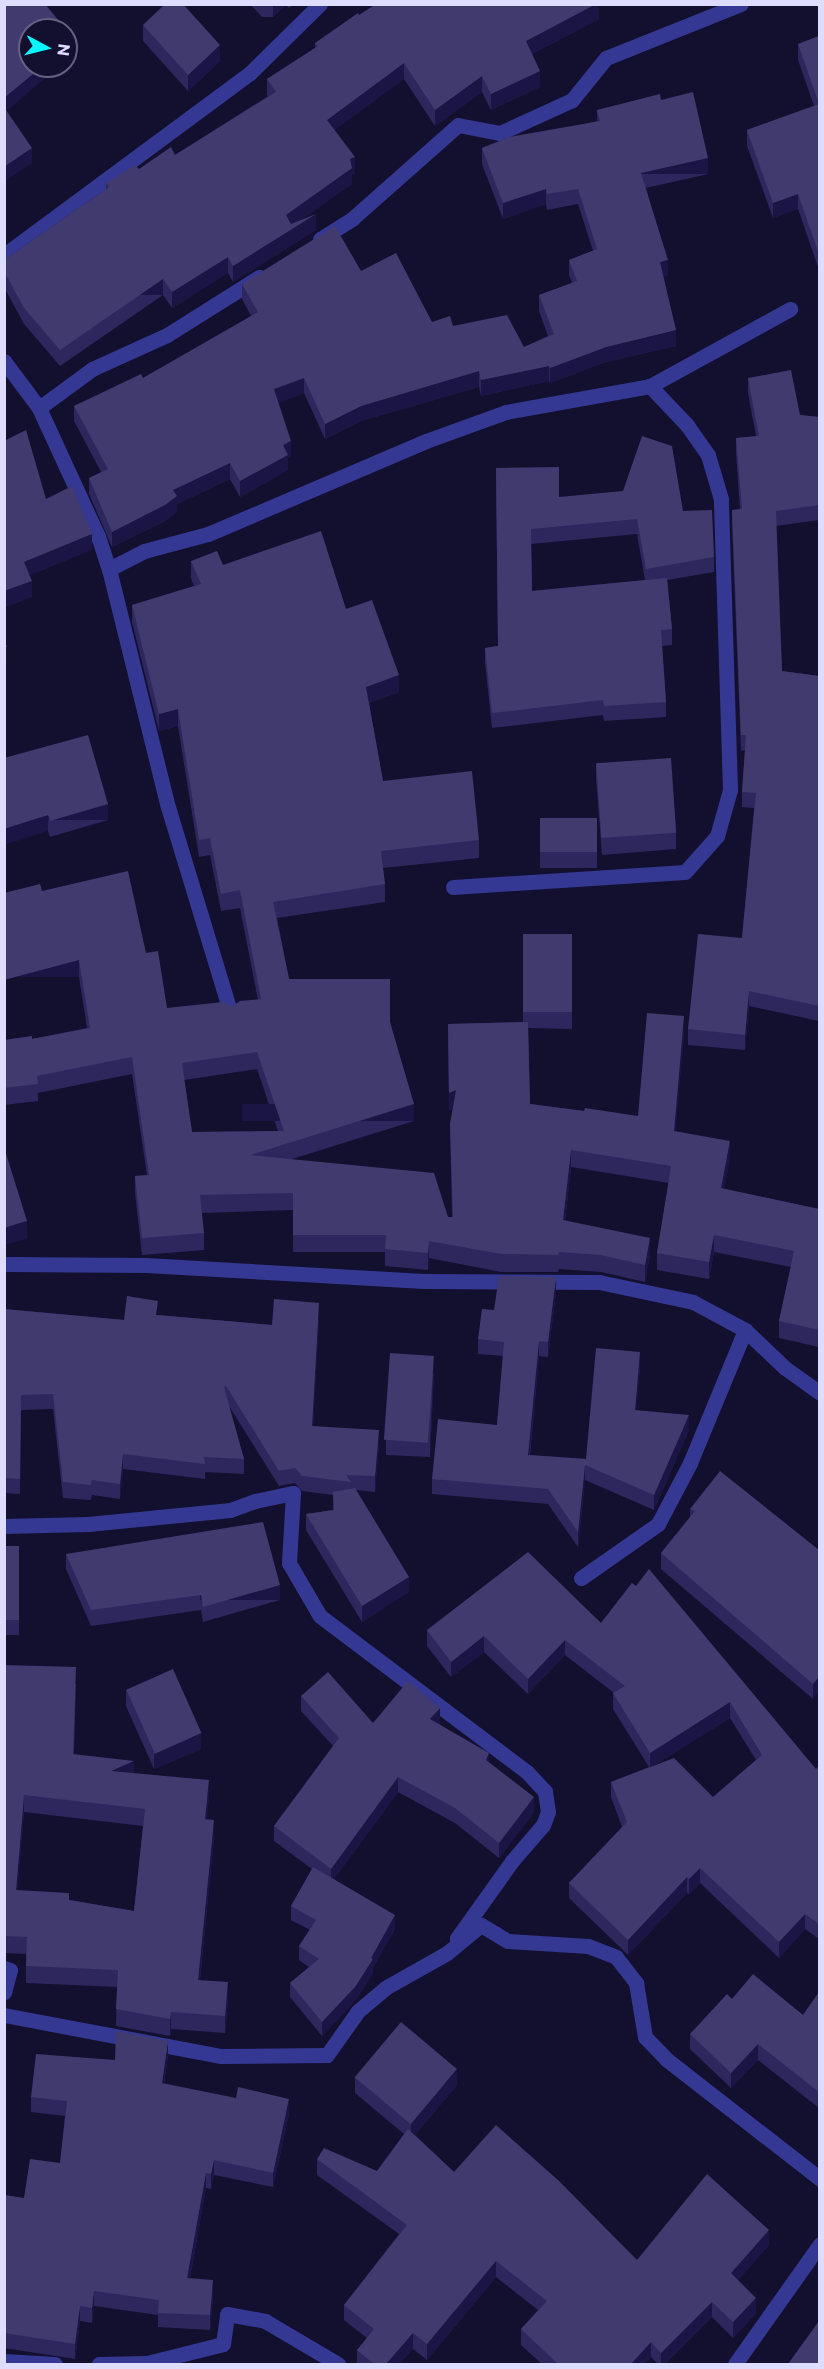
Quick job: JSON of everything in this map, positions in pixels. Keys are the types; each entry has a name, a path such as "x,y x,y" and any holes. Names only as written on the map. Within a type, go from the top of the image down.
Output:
{"street":[{"path":"4,255 250,74 320,4"},
{"path":"304,249 353,218 458,125 500,133 572,100 606,58 741,4"},
{"path":"39,408 92,369 167,335 274,267"},
{"path":"109,569 144,551 208,534 426,441 506,412 650,386 790,309"},
{"path":"4,361 39,408 99,536 168,807 231,1014"},
{"path":"453,887 686,872 717,836 730,790 721,499 708,455 687,424 650,386"},
{"path":"4,1264 146,1265 424,1281 599,1282 693,1302 745,1330 785,1368 819,1393"},
{"path":"581,1578 658,1524 690,1463 745,1330"},
{"path":"4,1526 88,1524 230,1510 255,1501 293,1493 289,1563 320,1616 528,1772 545,1791 548,1812 543,1825 512,1861 447,1953"},
{"path":"4,2014 221,2056 327,2055 358,2012 385,1988 447,1953 481,1926 508,1941 588,1946 616,1957 636,1983 645,2037 666,2059 819,2179"},
{"path":"4,1968 10,1970 4,1992"},
{"path":"735,2364 819,2244"},
{"path":"99,2364 147,2364 223,2344 227,2314 265,2321 338,2364"},
{"path":"4,2361 55,2364"}],"building":[{"path":"4,4 45,4 57,18 18,18 18,78 28,78 4,98"},
{"path":"165,4 183,4 220,45 188,75 143,25"},
{"path":"376,4 596,4 526,41 540,71 491,94 482,76 435,110 404,63 327,120 355,157 350,159 352,168 286,215 291,224 316,214 233,266 228,257 172,292 163,279 60,350 24,308 4,271 4,260 109,187 106,183 135,165 139,169 171,147 175,155 276,92 267,79 318,46 315,43 358,13 359,15"},
{"path":"819,36 819,104 798,44"},
{"path":"693,92 708,158 641,173 668,260 660,262 676,330 606,347 550,368 549,366 481,380 479,371 361,406 325,424 304,378 274,389 291,441 283,445 288,455 240,481 230,463 173,490 177,496 165,505 112,532 89,478 108,469 74,406 141,374 143,378 258,312 242,284 335,226 361,271 396,253 432,322 450,316 453,326 507,315 524,347 554,334 539,295 577,281 569,260 597,249 578,189 547,194 546,189 503,203 482,148 509,137 600,121 597,110 660,94 661,100"},
{"path":"819,104 819,254 798,194 773,203 747,130"},
{"path":"4,107 32,148 4,167"},
{"path":"791,370 800,415 819,417 819,505 776,511 782,671 819,676 819,1006 749,991 745,1035 688,1029 698,934 742,938 756,793 742,792 746,735 741,735 732,510 742,509 736,438 759,436 748,378"},
{"path":"26,430 46,499 72,486 92,534 24,562 32,581 4,591 4,441"},
{"path":"642,436 672,446 683,511 712,510 714,557 646,569 637,519 531,529 532,591 667,578 672,629 661,630 666,702 604,706 603,700 492,713 485,648 498,646 496,468 559,467 559,497 623,491"},
{"path":"321,531 346,609 372,600 399,675 366,687 383,781 472,771 479,840 381,851 385,884 273,902 289,979 390,979 390,1022 414,1104 250,1155 434,1173 448,1217 453,1217 450,1124 456,1090 449,1093 448,1024 528,1022 530,1104 584,1111 585,1108 638,1116 647,1013 684,1016 674,1131 730,1141 721,1188 819,1209 819,1330 779,1321 794,1251 714,1235 709,1262 657,1253 671,1166 571,1150 563,1220 650,1238 645,1265 601,1255 559,1252 558,1255 501,1254 429,1241 428,1253 385,1249 386,1235 293,1235 293,1193 200,1195 204,1233 142,1238 135,1176 149,1175 132,1057 37,1076 38,1084 4,1088 4,1040 32,1036 32,1039 90,1028 79,960 4,980 4,893 40,884 42,891 128,871 146,953 158,951 167,1008 223,1002 233,1006 240,1001 261,999 240,890 221,894 210,838 199,840 178,709 159,714 132,605 201,584 191,561 217,551 223,565","holes":["257,1052 284,1131 192,1132 182,1063"]},
{"path":"88,735 108,804 50,821 48,815 4,829 4,758"},
{"path":"671,758 676,833 601,838 596,763"},
{"path":"540,818 597,818 597,852 540,852"},
{"path":"523,934 572,934 572,1012 523,1012"},
{"path":"4,1147 27,1221 4,1228"},
{"path":"499,1276 556,1277 548,1342 539,1341 528,1455 586,1459 596,1348 640,1352 635,1410 689,1415 654,1495 585,1465 578,1532 548,1489 432,1479 438,1419 497,1425 504,1342 478,1339 482,1309 494,1310"},
{"path":"127,1296 158,1301 156,1315 272,1325 274,1299 319,1303 312,1426 379,1430 375,1476 346,1475 351,1482 302,1476 295,1468 279,1471 226,1386 224,1387 244,1459 204,1457 205,1464 123,1454 120,1484 92,1480 91,1485 63,1482 53,1394 21,1395 20,1479 4,1478 4,1309 124,1320"},
{"path":"390,1353 434,1356 428,1443 384,1440"},
{"path":"720,1471 819,1550 819,1677 813,1684 661,1553 695,1511 690,1509"},
{"path":"355,1488 409,1577 362,1606 306,1514 334,1510 333,1492"},
{"path":"263,1522 280,1585 203,1607 201,1595 91,1610 66,1554"},
{"path":"4,1546 19,1546 19,1620 4,1620"},
{"path":"528,1552 601,1623 632,1583 636,1586 649,1569 816,1769 819,1766 819,1924 805,1914 779,1942 700,1868 689,1879 687,1877 628,1940 569,1883 627,1822 611,1782 674,1758 713,1797 762,1755 730,1702 650,1753 613,1693 625,1686 565,1640 528,1679 484,1636 451,1662 427,1630"},
{"path":"4,1665 76,1667 73,1754 134,1761 111,1771 209,1780 205,1819 214,1820 198,1980 228,1982 225,2016 171,2012 170,2019 116,2009 118,1970 26,1966 27,1937 4,1936","holes":["24,1795 145,1809 134,1911 69,1900 69,1893 16,1890"]},
{"path":"173,1669 201,1733 155,1754 126,1690"},
{"path":"328,1672 373,1723 408,1681 440,1708 430,1719 489,1753 486,1760 534,1797 499,1843 455,1808 398,1777 331,1869 274,1826 339,1738 301,1696"},
{"path":"313,1867 395,1915 371,1958 373,1959 355,1987 322,2022 290,1983 319,1959 299,1946 316,1920 291,1906"},
{"path":"753,1974 803,2015 819,1992 819,2092 758,2044 731,2073 690,2034 727,1994 732,1999"},
{"path":"401,2022 457,2069 411,2124 355,2077"},
{"path":"116,2031 168,2041 162,2083 236,2098 238,2087 289,2099 273,2173 214,2160 211,2174 206,2173 187,2278 213,2280 210,2315 158,2313 159,2300 94,2291 92,2308 80,2306 75,2344 4,2333 4,2195 24,2198 30,2159 60,2163 67,2101 31,2097 36,2054 115,2060"},
{"path":"496,2125 559,2181 637,2260 707,2174 769,2230 731,2273 756,2298 733,2322 712,2302 661,2353 651,2342 631,2364 558,2364 521,2329 547,2301 496,2261 427,2344 413,2333 386,2364 374,2364 357,2350 374,2329 344,2305 407,2225 317,2159 324,2148 377,2171 408,2129 454,2172"},
{"path":"819,2321 819,2364 788,2364"}]}
